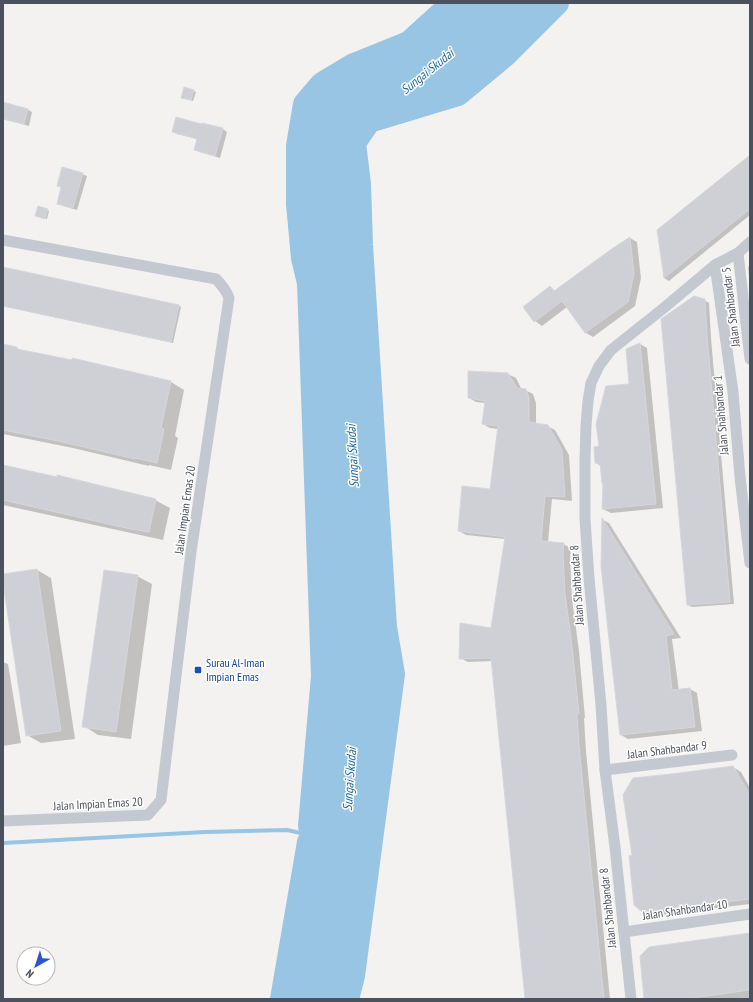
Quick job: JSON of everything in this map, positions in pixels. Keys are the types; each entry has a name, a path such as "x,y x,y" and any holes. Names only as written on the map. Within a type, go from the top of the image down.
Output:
{"street":[{"name":"Jalan Impian Emas 20","path":"3,240 216,280 222,285 229,298 191,552 161,800 148,815 3,821"},
{"name":"Jalan Shahbandar 8","path":"631,999 605,770 601,705 589,578 585,519 586,426 588,401 591,383 599,366 611,350 716,265 738,253 750,242"},
{"name":"Jalan Shahbandar 5","path":"738,253 750,359"},
{"name":"Jalan Shahbandar 1","path":"716,265 733,392 740,478 750,563"},
{"name":"Jalan Shahbandar 9","path":"605,770 732,755"},
{"name":"Jalan Shahbandar 10","path":"624,932 750,914"}],"water":[{"name":"Sungai Skudai","path":"453,3 557,3 505,55 458,94 369,121 354,143 359,184 361,245 385,627 393,674 353,976 347,999 282,999 309,842 323,676 309,283 303,258 298,204 298,146 305,104 322,84 352,66 409,43"}],"building":[{"path":"184,87 194,90 191,100 181,98"},
{"path":"3,102 28,109 24,124 3,119"},
{"path":"176,117 223,128 215,156 194,150 197,139 172,132"},
{"path":"750,155 750,209 664,278 657,230"},
{"path":"62,167 83,173 73,208 57,204 61,187 57,186"},
{"path":"38,206 48,209 45,219 35,216"},
{"path":"630,237 634,274 628,302 585,333 562,301 534,322 523,307 550,286 554,291"},
{"path":"3,267 179,305 171,342 3,306"},
{"path":"694,296 705,299 730,602 687,605 661,319"},
{"path":"640,343 656,504 602,509 603,484 600,463 595,463 594,447 599,446 596,424 606,386 629,384 626,349"},
{"path":"3,344 17,347 17,349 72,360 72,358 171,381 161,428 164,429 157,463 3,430"},
{"path":"468,371 508,373 517,388 526,389 529,398 529,422 548,425 562,450 565,497 545,496 541,541 564,543 565,594 579,714 577,714 579,746 604,999 525,999 491,658 459,659 460,623 491,628 505,537 458,531 462,486 490,489 498,426 482,424 485,401 468,398"},
{"path":"3,465 57,477 57,475 156,499 149,532 3,500"},
{"path":"602,518 674,634 666,636 672,690 690,688 695,727 620,735 601,566"},
{"path":"37,569 61,731 26,736 3,583 3,574"},
{"path":"104,570 138,575 116,732 82,727"},
{"path":"733,766 750,795 750,899 642,912 634,905 629,856 632,855 623,795 633,778"},
{"path":"750,933 750,990 685,999 644,999 640,956 649,947"}],"waterway":[{"path":"310,826 323,676 309,283 303,258 298,204 298,146 305,104 322,84 352,66 409,43 453,3"},
{"path":"347,999 353,976 393,674 385,627 361,245 359,184 354,143 369,121 458,94 505,55 557,3"},
{"path":"3,843 205,832 287,830 314,836"},
{"path":"282,999 309,842"}],"place":[{"name":"Surau Al-Iman Impian Emas","path":"198,670"}]}
